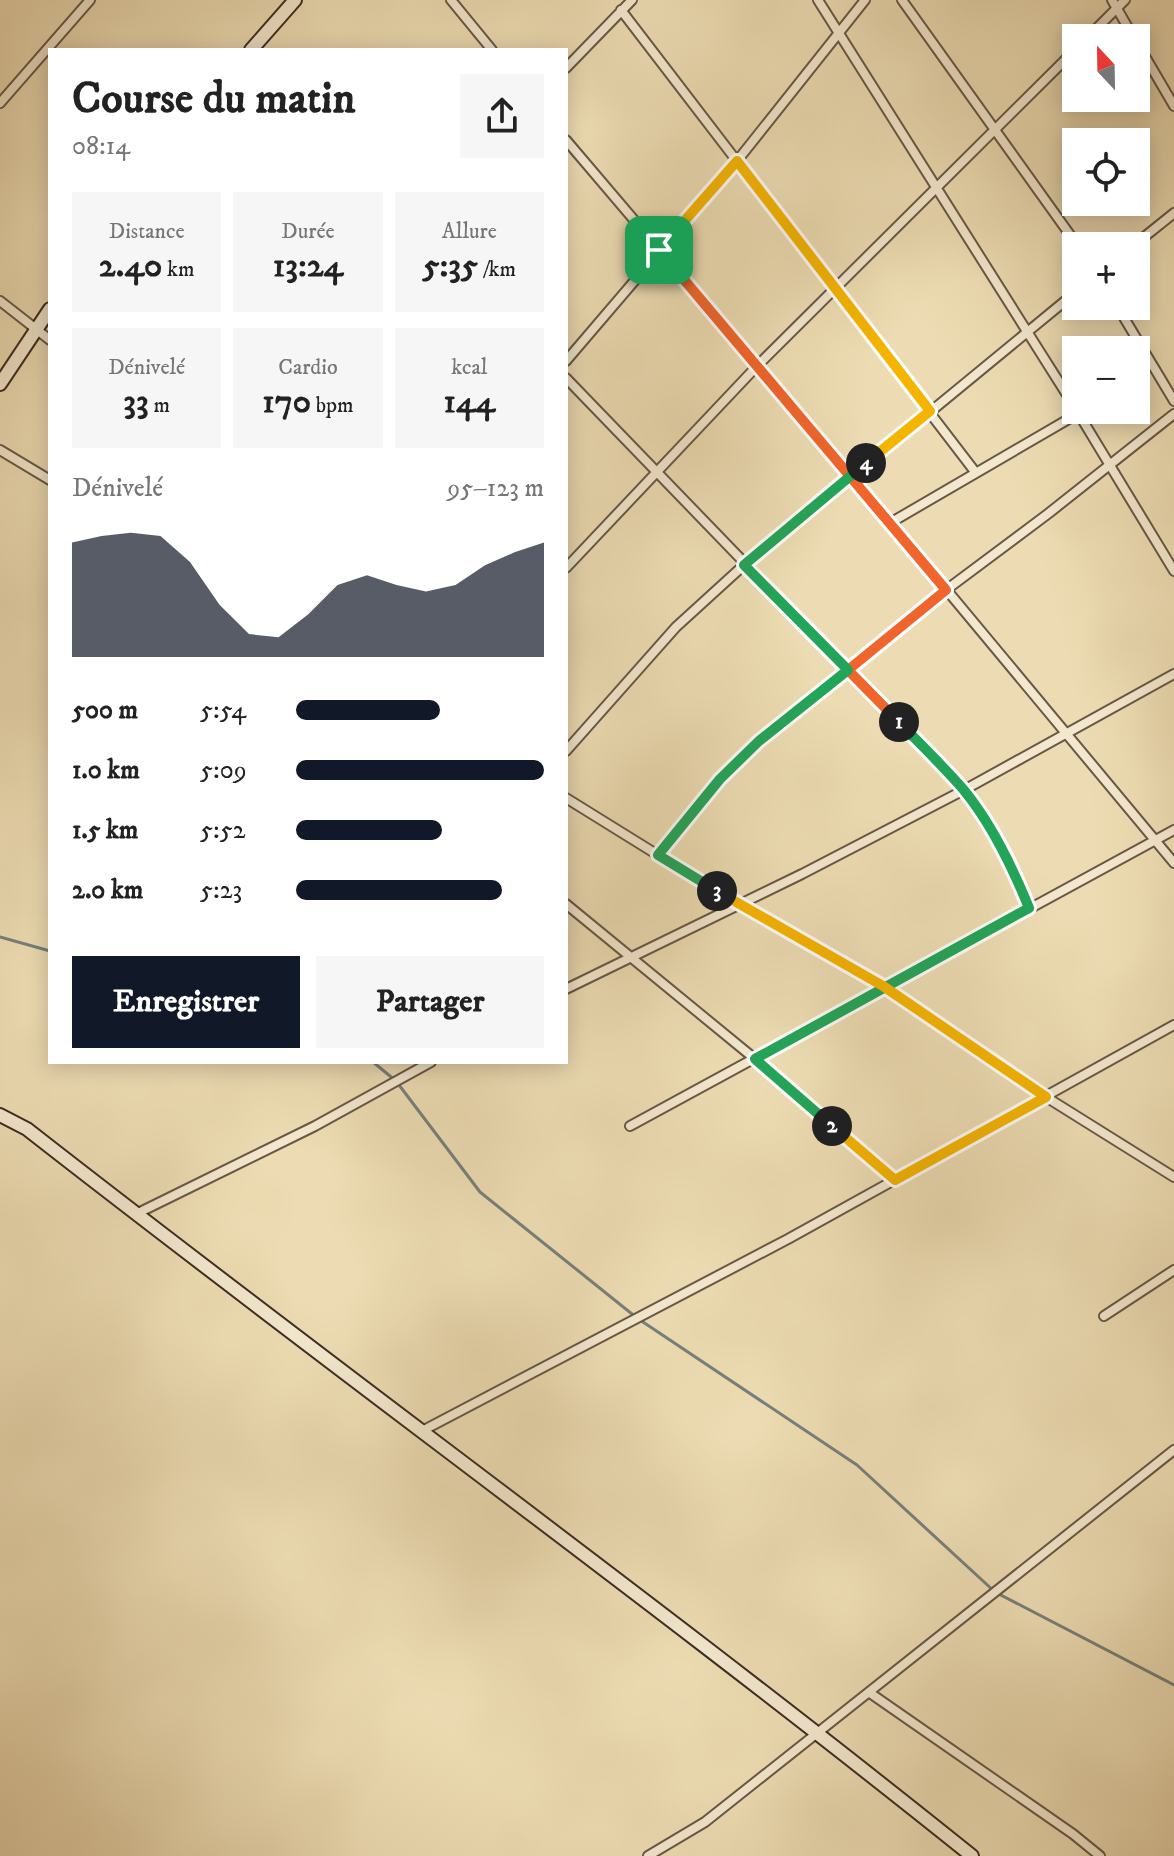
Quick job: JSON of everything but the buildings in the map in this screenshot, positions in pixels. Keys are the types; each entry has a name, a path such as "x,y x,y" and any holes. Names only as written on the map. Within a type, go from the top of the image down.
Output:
{"street":[{"path":"48,48 90,0"},
{"path":"253,48 295,0"},
{"path":"451,0 490,48"},
{"path":"568,66 632,0"},
{"path":"818,0 1062,387"},
{"path":"568,359 737,161 865,0"},
{"path":"902,0 1068,232"},
{"path":"1098,24 1114,4 1125,0"},
{"path":"1114,4 1126,24"},
{"path":"621,10 976,473"},
{"path":"0,103 48,48"},
{"path":"568,566 758,365 1062,63"},
{"path":"1150,65 1174,106"},
{"path":"568,142 851,475 1174,863"},
{"path":"1150,232 1174,213"},
{"path":"0,301 48,339"},
{"path":"568,749 676,627 744,565 1062,303"},
{"path":"0,384 48,312"},
{"path":"1125,320 1174,401"},
{"path":"568,380 964,790 1011,865 1029,908"},
{"path":"658,855 720,779 759,741 946,590 1174,414"},
{"path":"890,523 1062,420"},
{"path":"1085,424 1174,571"},
{"path":"0,450 48,479"},
{"path":"568,988 740,906 964,790 1174,674"},
{"path":"568,799 740,906 883,986 1046,1097 1174,1177"},
{"path":"630,1126 1174,830"},
{"path":"568,906 755,1059 895,1180"},
{"path":"420,1432 788,1239 1174,1025"},
{"path":"136,1214 315,1126 427,1064"},
{"path":"0,1115 27,1129 420,1432 819,1732 972,1856"},
{"path":"1104,1316 1174,1270"},
{"path":"648,1856 705,1822 1174,1450"},
{"path":"870,1693 1100,1856"}],"waterway":[{"path":"0,937 48,950"},
{"path":"375,1064 396,1081 480,1192 637,1318 857,1465 995,1592 1174,1685"}],"route":[{"path":"659,250 737,161 930,411 851,475 744,565 848,670 759,741 720,779 658,855 740,906 883,986 1046,1097 895,1180 755,1059 883,986 1029,908 1011,865 964,790 848,670 946,590 851,475 659,250"}]}
